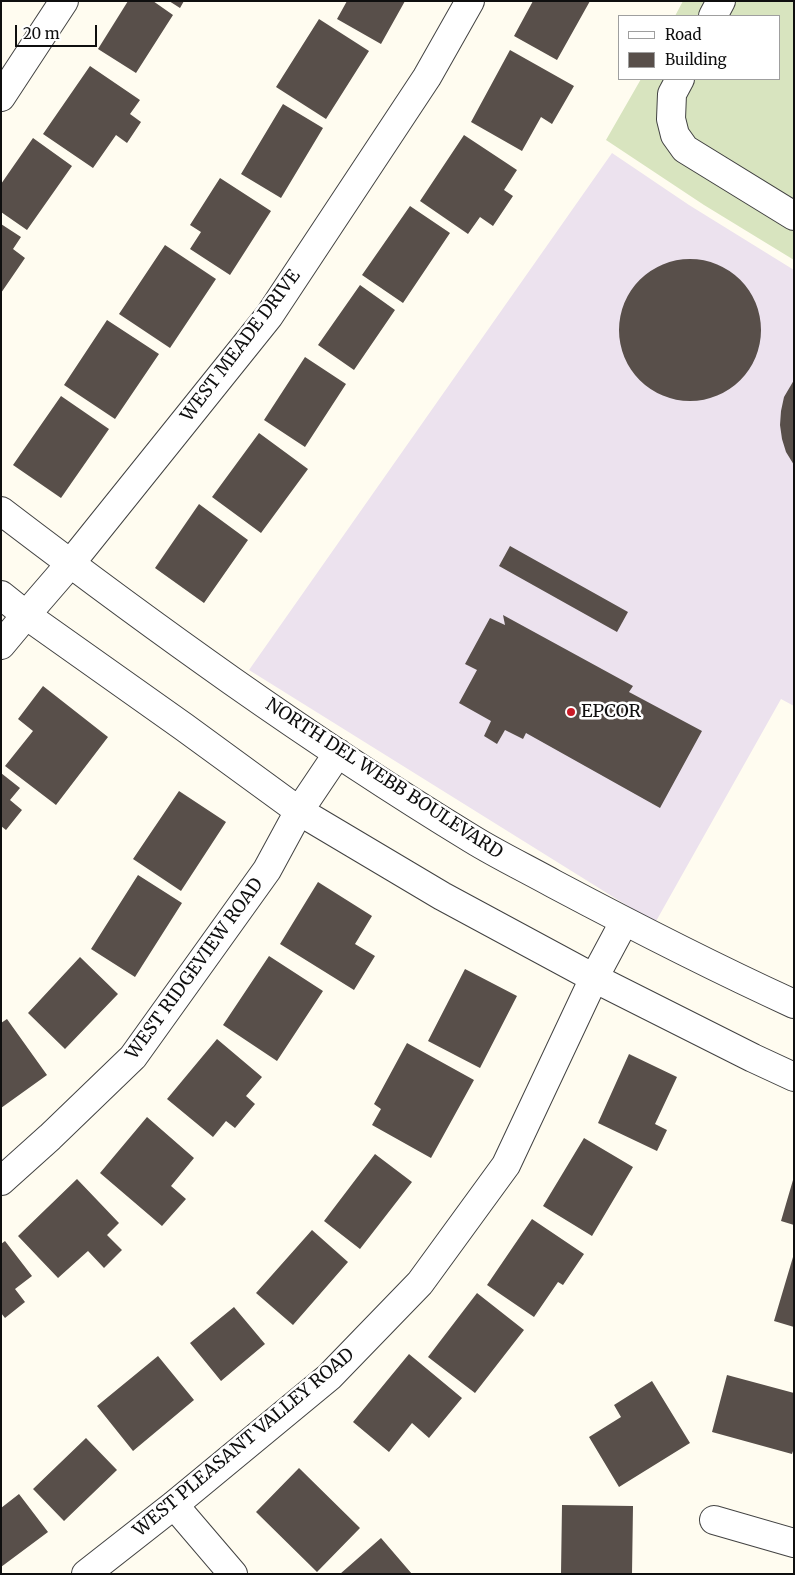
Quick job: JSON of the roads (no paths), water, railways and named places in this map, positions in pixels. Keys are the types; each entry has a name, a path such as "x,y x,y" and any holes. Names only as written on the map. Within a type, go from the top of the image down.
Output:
{"street":[{"path":"1,97 64,1"},
{"name":"WEST MEADE DRIVE","path":"1,645 70,564 269,316 427,77 470,1"},
{"path":"714,15 721,1"},
{"path":"679,80 672,94 671,119 675,135 685,149 794,216"},
{"name":"NORTH DEL WEBB BOULEVARD","path":"1,511 70,564 222,674 338,753 473,840 624,922 794,1004"},
{"path":"1,595 299,811 442,896 594,978 753,1058 794,1076"},
{"name":"WEST RIDGEVIEW ROAD","path":"1,1181 50,1138 133,1057 267,870 299,811 338,753"},
{"name":"WEST PLEASANT VALLEY ROAD","path":"86,1574 174,1505 329,1377 420,1284 506,1165 594,978 624,922"},
{"path":"174,1505 233,1574"},
{"path":"714,1520 794,1543"}],"place":[{"name":"EPCOR","path":"571,712"}]}
